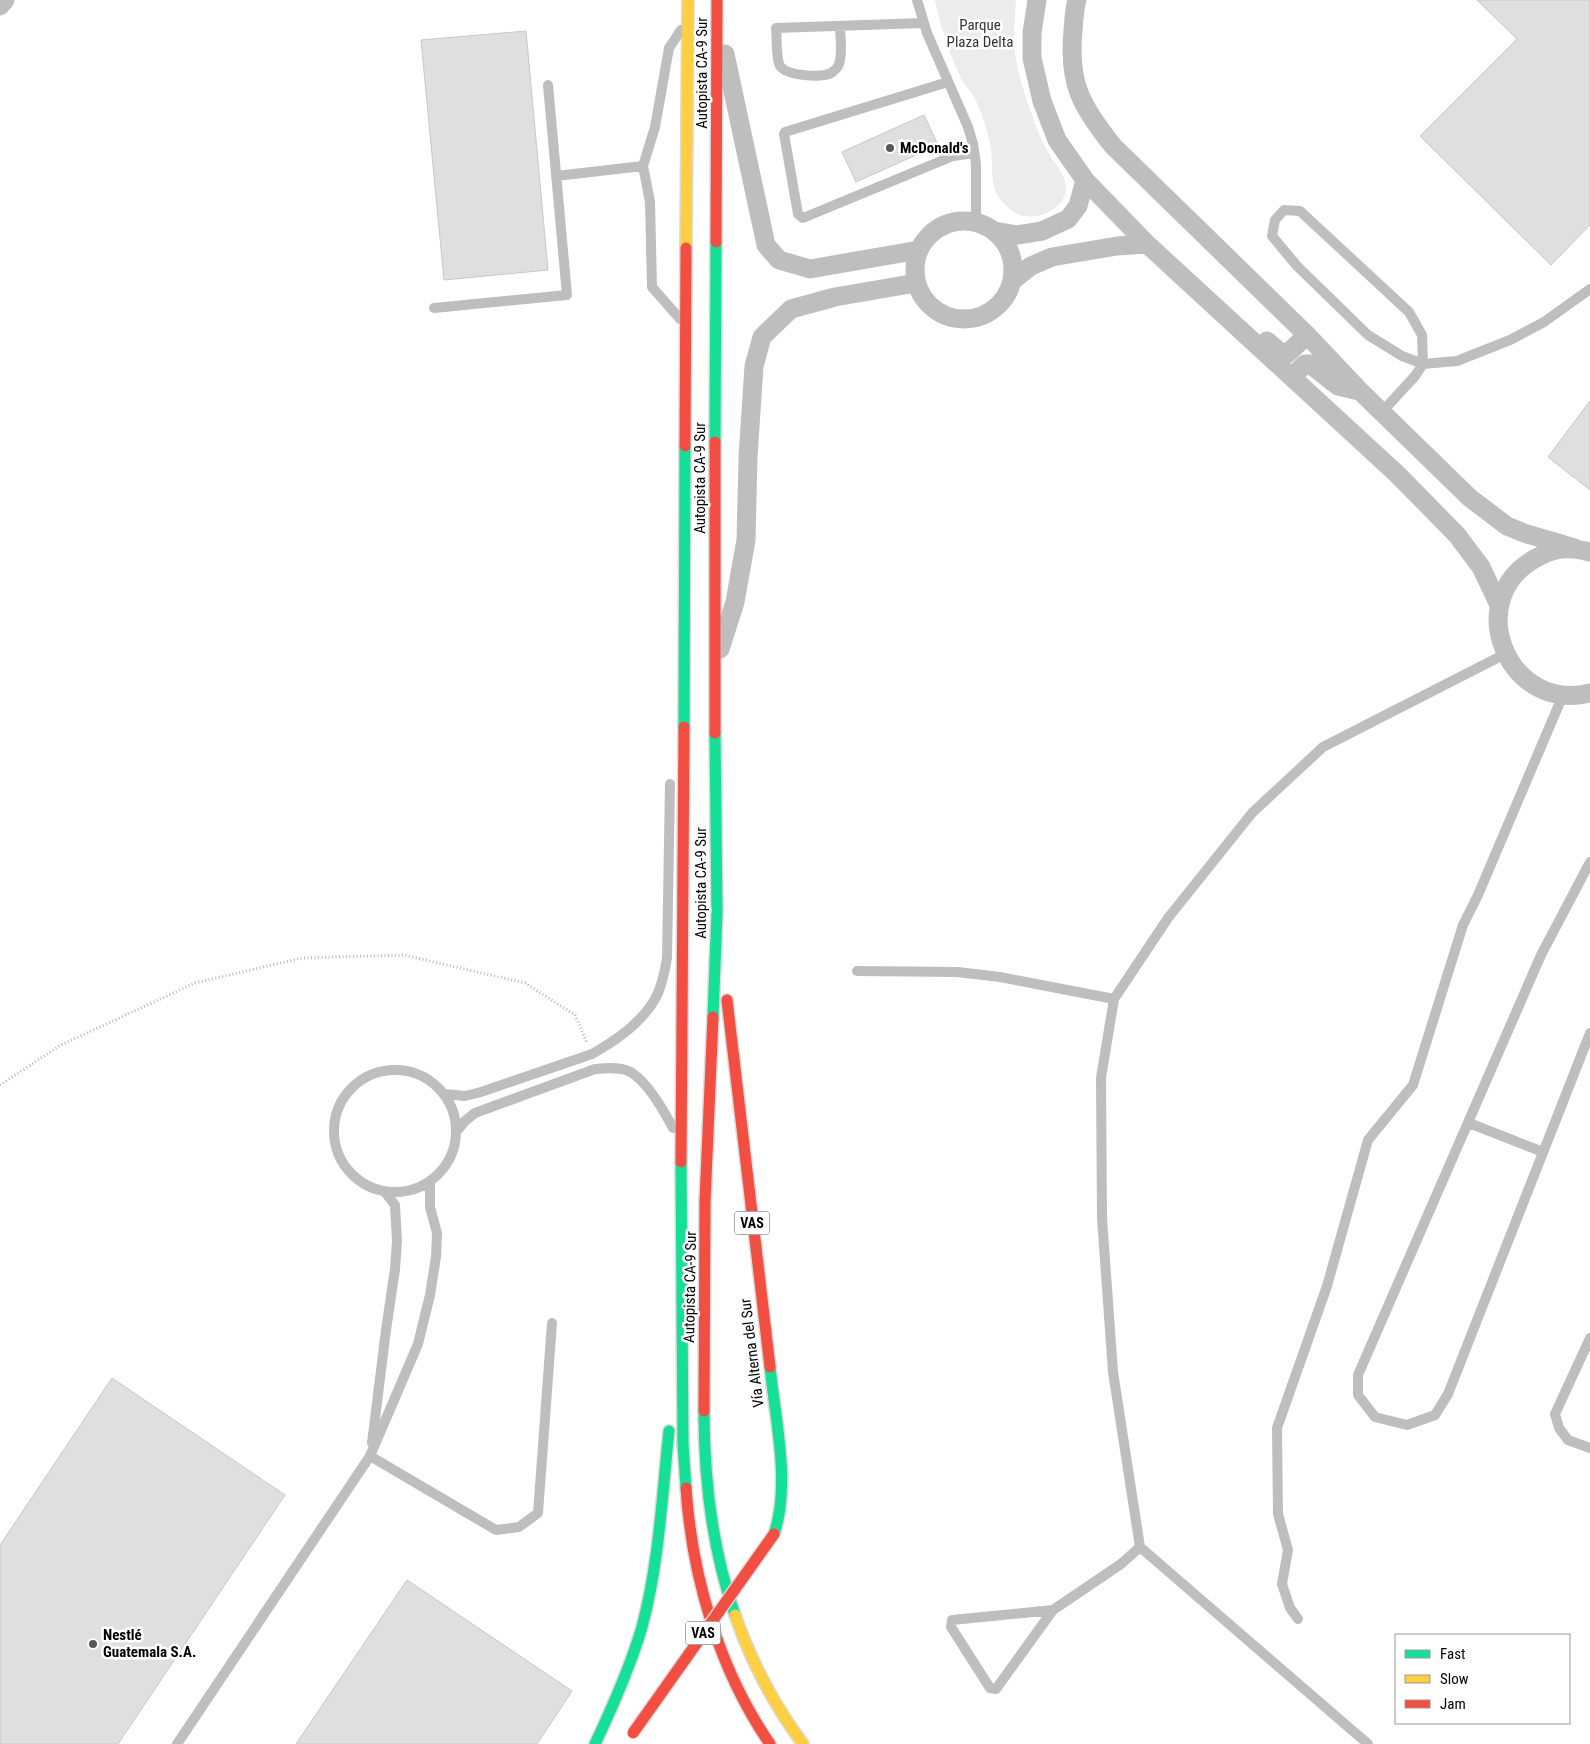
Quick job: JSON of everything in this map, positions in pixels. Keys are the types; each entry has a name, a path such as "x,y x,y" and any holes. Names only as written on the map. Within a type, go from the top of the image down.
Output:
{"highway":[{"name":"Autopista CA-9 Sur","path":"688,0 682,1144 683,1444 688,1518 698,1577 727,1667 759,1728 770,1744"},
{"name":"Autopista CA-9 Sur","path":"717,6 714,667 717,912 705,1201 704,1432 708,1500 719,1564 740,1633 785,1720 803,1744"},
{"name":"Vía Alterna del Sur","path":"625,1744 774,1534 782,1507 781,1466 717,912"},
{"path":"595,1744 616,1698 634,1650 646,1609 660,1518 669,1428 682,1392"}],"street":[{"path":"0,6 5,0"},
{"path":"1037,0 1032,33 1032,58 1042,101 1057,140 1085,180 1147,244 1397,474 1457,535 1481,567 1499,605"},
{"path":"1077,0 1072,46 1072,70 1078,92 1087,111 1113,146 1307,335 1360,391 1470,498 1508,526 1524,533 1583,550"},
{"path":"717,6 766,245 779,260 810,269 919,250"},
{"path":"994,232 1017,235 1042,231 1068,219 1078,206 1085,180"},
{"path":"958,221 976,222 986,226 1004,242 1011,254 1014,267 1012,281 1005,299 992,312 974,319 956,319 938,313 924,300 916,283 914,266 919,250 928,236 942,226 958,221"},
{"path":"1012,281 1031,266 1052,256 1117,246 1147,244"},
{"path":"714,667 735,602 746,540 748,456 754,366 762,337 791,309 835,297 916,283"},
{"path":"1224,314 1263,338 1280,352 1287,354 1307,335"},
{"path":"1292,377 1305,364 1310,364 1338,386 1360,391"},
{"path":"1583,550 1549,551 1526,563 1509,582 1499,605 1498,630 1505,654 1519,674 1540,688 1563,695 1589,694"}],"lane":[{"path":"916,0 923,23 968,127 976,164 976,222"},
{"path":"686,326 652,288 650,202 643,166 655,127 669,48 688,21"},
{"path":"840,26 841,56 838,66 831,73 791,74 779,64 776,28 923,23"},
{"path":"948,82 785,132 798,214 803,218 953,156 974,153"},
{"path":"434,308 567,296 548,85"},
{"path":"556,176 643,166"},
{"path":"1382,412 1415,376 1423,364 1422,335 1409,312 1300,211 1284,210 1274,220 1272,236 1297,266 1368,335 1402,356 1423,364 1458,361 1510,340 1544,322 1590,289"},
{"path":"1368,1744 1140,1547 1113,1372 1102,1218 1101,1078 1114,999 1168,918 1252,813 1323,747 1505,654"},
{"path":"675,703 684,689"},
{"path":"1298,1619 1290,1608 1282,1584 1288,1550 1278,1514 1277,1428 1327,1286 1368,1140 1413,1085 1463,925 1478,895 1563,695"},
{"path":"444,1094 465,1096 481,1092 592,1054 619,1037 641,1017 658,994 664,978 667,958 670,769"},
{"path":"1590,862 1541,955 1358,1375 1358,1395 1375,1417 1407,1425 1435,1414 1448,1394 1590,1033"},
{"path":"857,971 957,972 1000,977 1114,999"},
{"path":"456,1132 465,1121 475,1114 595,1069 613,1068 628,1071 652,1093 682,1144"},
{"path":"392,1069 412,1072 430,1081 444,1094 453,1112 456,1132 453,1151 444,1169 430,1182 408,1192 385,1192 366,1186 350,1174 338,1157 333,1137 334,1117 342,1099 355,1083 372,1073 392,1069"},
{"path":"1469,1123 1543,1152"},
{"path":"177,1744 370,1456 418,1344 430,1295 436,1257 437,1233 430,1208 430,1182"},
{"path":"370,1456 395,1269 395,1206 385,1192"},
{"path":"370,1456 496,1530 519,1527 538,1513 552,1323"},
{"path":"1590,1338 1556,1414 1559,1428 1568,1440 1590,1448"},
{"path":"1053,1610 952,1620 950,1627 990,1688 996,1689 1053,1610 1121,1564 1140,1547"}],"path":[{"path":"0,1086 61,1044 195,983 302,958 404,955 525,983 575,1015 592,1054"}],"green space":[{"name":"Parque Plaza Delta","path":"935,0 1016,0 1014,42 1020,79 1039,133 1065,180 1066,186 1061,202 1051,211 1038,216 1017,214 1003,203 998,196 994,184 989,138 981,112 952,58"}],"building":[{"path":"1477,0 1590,0 1590,225 1551,265 1420,136 1517,39"},
{"path":"526,31 548,270 444,280 421,40"},
{"name":"McDonald's","path":"924,115 938,145 856,182 842,152"},
{"path":"1590,401 1590,490 1548,457"},
{"name":"Nestlé Guatemala S.A.","path":"112,1378 285,1495 118,1744 0,1744 0,1545"},
{"path":"407,1580 572,1691 537,1744 296,1744"}],"traffic: fast":[{"path":"715,442 716,242"},
{"path":"684,727 685,446"},
{"path":"713,1017 717,912 715,733"},
{"path":"681,1162 683,1444 686,1488"},
{"path":"770,1367 782,1473 779,1515 774,1534"},
{"path":"704,1411 704,1437 711,1514 720,1565 735,1615"},
{"path":"595,1744 627,1672 648,1603 659,1530 669,1431"}],"traffic: slow":[{"path":"686,248 688,0"},
{"path":"735,1615 748,1649 764,1682 782,1714 803,1744"}],"traffic: jam":[{"path":"716,242 717,0"},
{"path":"685,446 686,248"},
{"path":"715,442 715,733"},
{"path":"681,1162 684,727"},
{"path":"727,1000 770,1367"},
{"path":"704,1411 705,1201 713,1017"},
{"path":"686,1488 694,1555 711,1622 736,1685 770,1744"},
{"path":"633,1733 774,1534"}],"place":[{"name":"McDonald's","path":"890,148"},
{"name":"Nestlé Guatemala S.A.","path":"93,1644"}]}
